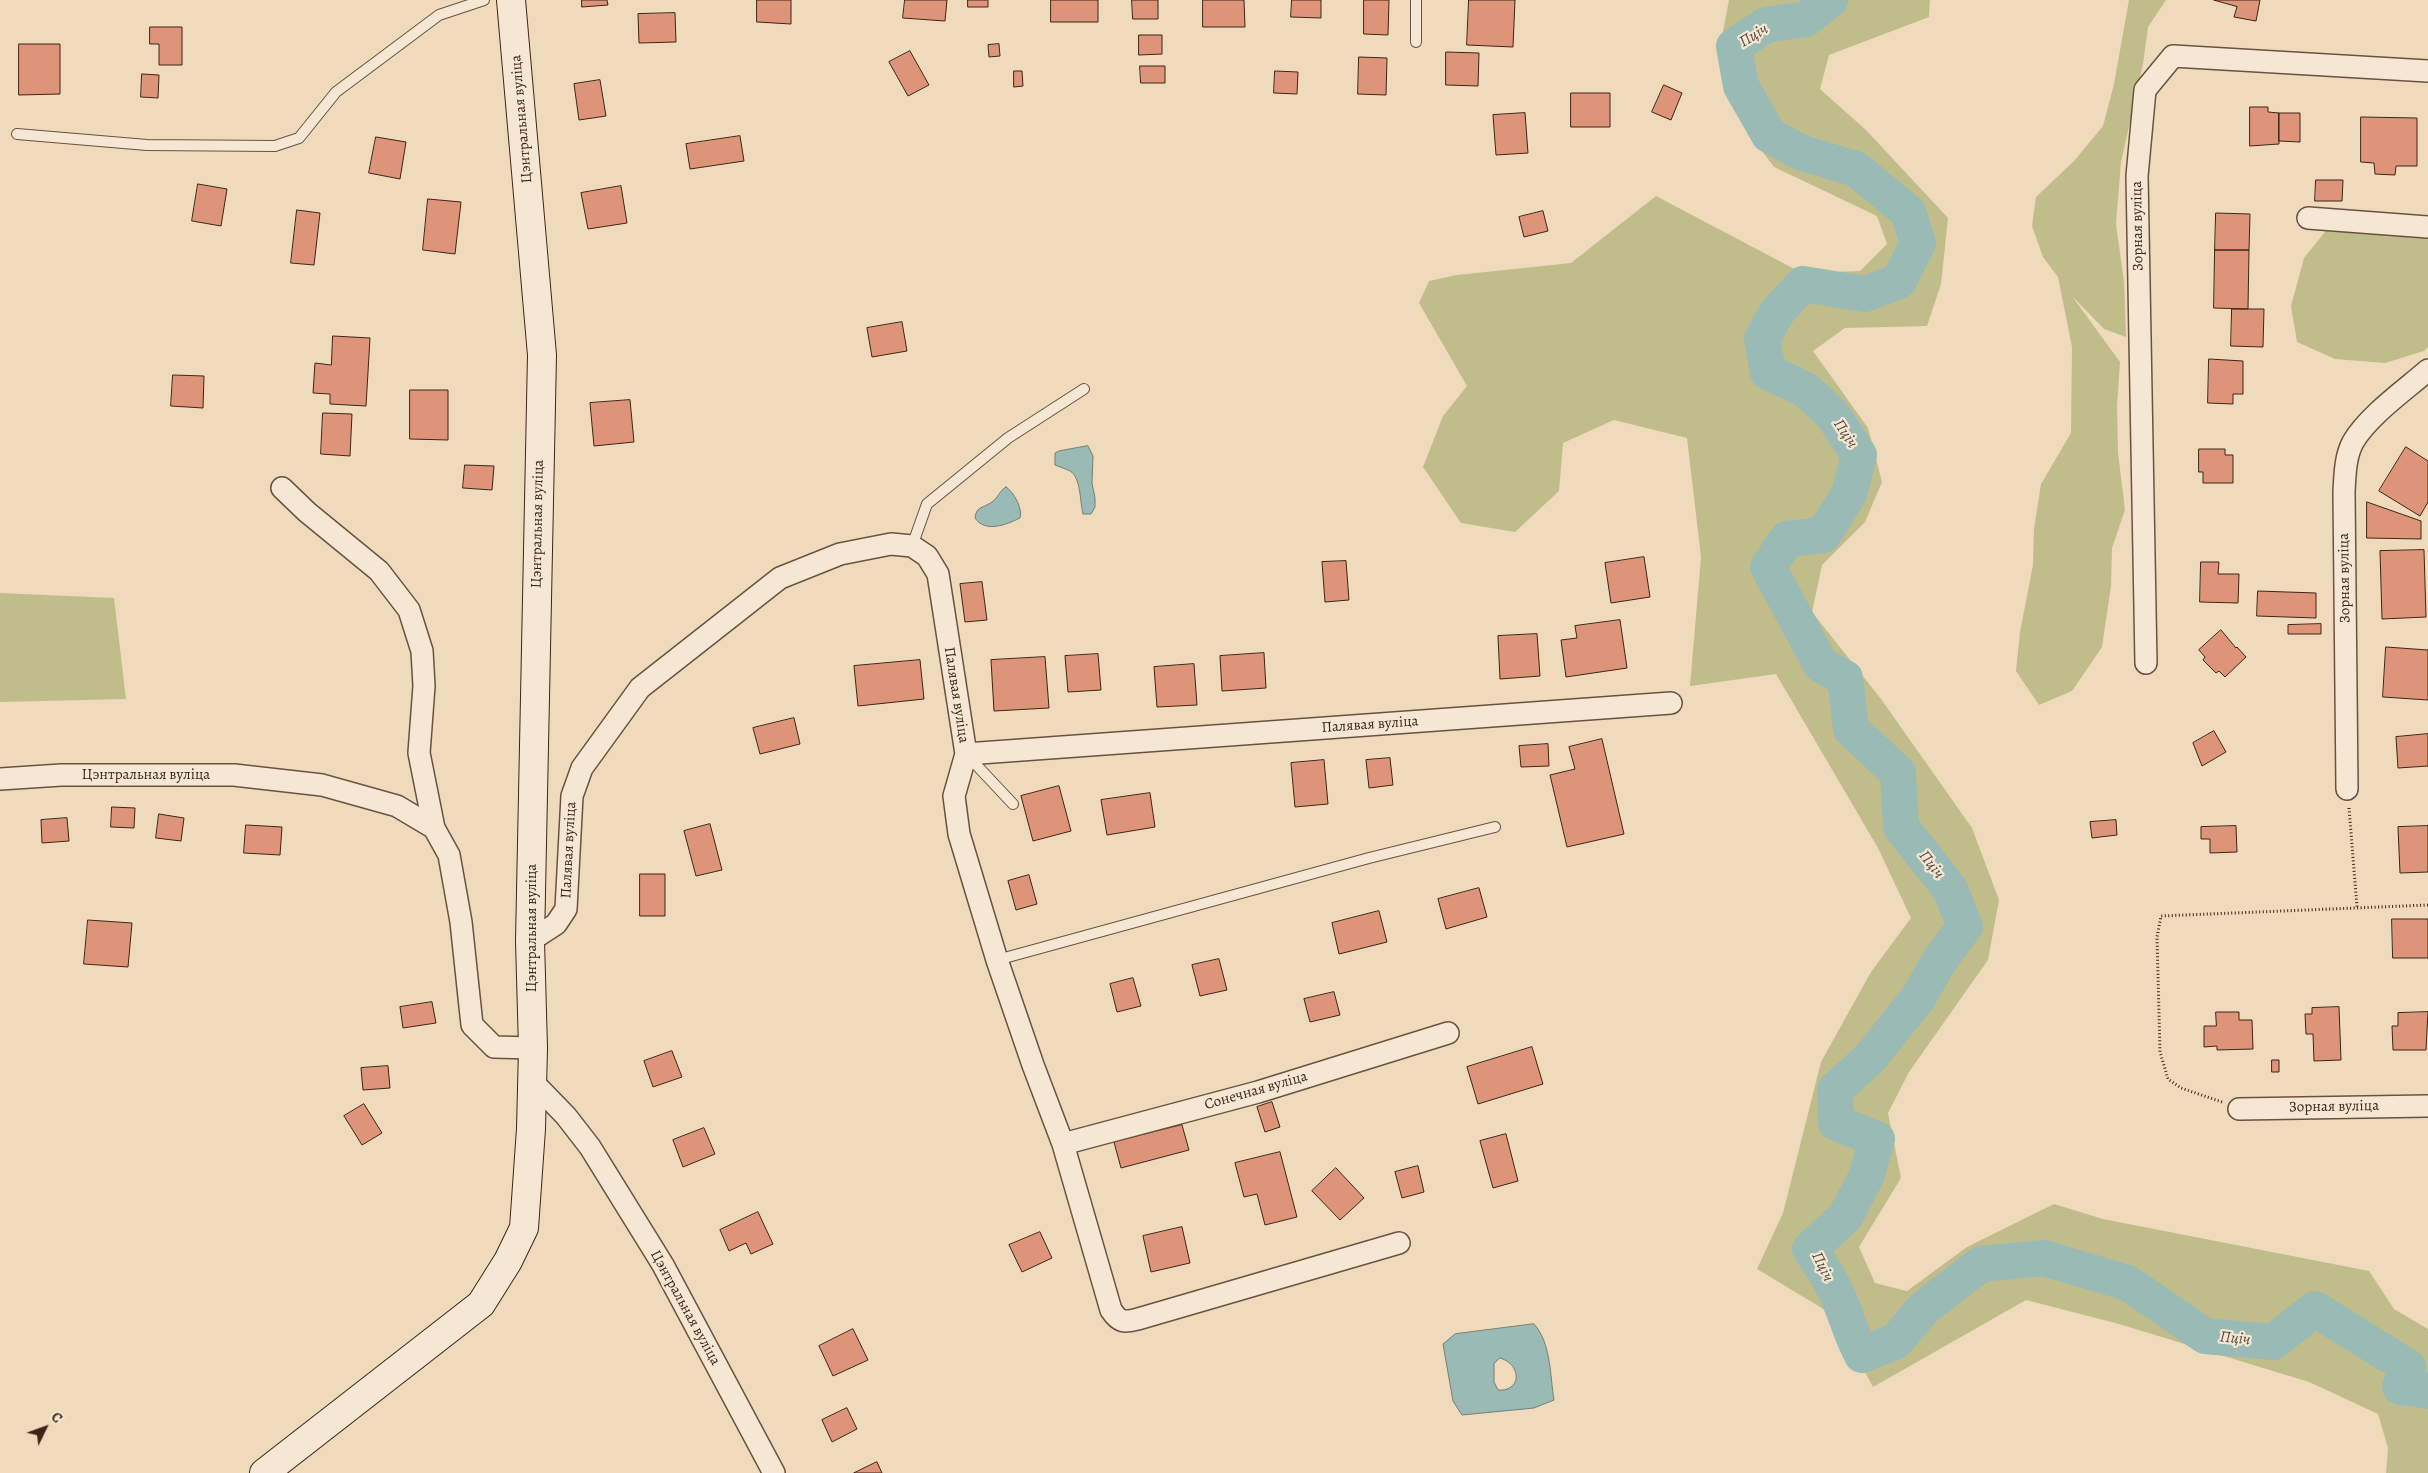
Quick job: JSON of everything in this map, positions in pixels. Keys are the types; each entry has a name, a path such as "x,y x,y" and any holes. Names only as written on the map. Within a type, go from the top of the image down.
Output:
{"main road":[{"name":"Цэнтральная вуліца","path":"511,0 542,355 530,941 532,1081"},
{"path":"264,1473 480,1304 508,1261 524,1228 529,1173 532,1081"}],"street":[{"name":"Зорная вуліца","path":"2146,663 2137,176 2145,90 2173,56 2428,71"},
{"path":"2308,218 2428,226"},
{"name":"Зорная вуліца","path":"2347,789 2344,502 2346,464 2353,443 2368,423 2428,370"},
{"path":"282,488 307,512 379,571 409,610 422,651 424,686 419,753 434,828 449,856 461,922 472,1025 494,1047 533,1048"},
{"name":"Палявая вуліца","path":"530,941 556,924 566,908 572,796 582,768 640,688 780,578 840,554 891,544 912,546 927,556 938,574 966,754 1671,703"},
{"path":"966,754 954,796 959,834 997,960 1033,1065 1063,1144 1111,1310 1118,1320 1126,1322 1399,1243"},
{"name":"Цэнтральная вуліца","path":"0,779 61,775 234,775 322,785 397,806 434,828"},
{"name":"Сонечная вуліца","path":"1063,1144 1258,1092 1448,1033"},
{"name":"Цэнтральная вуліца","path":"532,1081 566,1116 590,1147 663,1265 774,1473"},
{"name":"Зорная вуліца","path":"2239,1109 2428,1106"}],"lane":[{"path":"17,134 147,145 275,146 299,138 336,92 439,15 484,0"},
{"path":"1416,0 1416,42"},
{"path":"912,546 926,504 1008,438 1084,389"},
{"path":"966,754 1013,804"},
{"path":"997,960 1369,858 1495,827"}],"path":[{"path":"2347,789 2357,907"},
{"path":"2239,1109 2181,1088 2168,1079 2160,1052 2157,937 2161,916 2428,904"}],"shaded area":[{"path":"1729,0 1930,0 1929,17 1829,55 1820,89 1866,130 1948,218 1941,284 1927,326 1845,328 1813,351 1868,428 1882,482 1865,522 1822,565 1812,612 1881,699 1972,828 1999,900 1988,960 1909,1072 1888,1113 1901,1178 1859,1247 1875,1283 1907,1291 1967,1247 2054,1204 2103,1219 2369,1271 2394,1309 2428,1329 2428,1473 2386,1473 2388,1448 2378,1414 2309,1382 2119,1324 2026,1300 1873,1387 1835,1316 1757,1269 1783,1213 1821,1062 1871,972 1911,918 1878,848 1776,674 1690,686 1701,557 1687,438 1614,420 1563,443 1559,491 1515,532 1461,523 1423,467 1443,416 1467,386 1419,303 1429,281 1457,275 1571,263 1656,196 1802,273 1860,271 1887,244 1877,216 1774,167 1749,134 1718,58"},
{"path":"2129,0 2166,0 2148,27 2143,64 2121,162 2116,224 2124,282 2126,337 2104,329 2072,296 2120,362 2117,406 2118,453 2125,510 2112,548 2111,586 2102,647 2072,691 2039,705 2016,671 2020,632 2033,565 2034,529 2041,484 2071,433 2072,347 2058,277 2043,257 2032,226 2036,197 2074,161 2103,126 2114,84"},
{"path":"2329,227 2428,227 2428,347 2424,351 2385,363 2335,359 2297,342 2291,306 2304,258"},
{"path":"0,593 114,598 126,699 0,702"}],"water":[{"path":"1088,446 1093,456 1092,483 1095,507 1091,514 1083,514 1080,491 1074,474 1055,465 1055,453"},
{"path":"1006,487 1017,501 1021,514 1020,518 996,526 979,523 975,518 977,511 994,500"},
{"path":"1534,1324 1540,1331 1547,1350 1554,1400 1534,1408 1462,1415 1453,1401 1443,1344 1455,1334","holes":["1500,1358 1507,1361 1516,1372 1515,1383 1511,1387 1498,1390 1494,1382 1494,1364"]}],"building":[{"path":"582,0 607,0 608,5 582,7"},
{"path":"757,0 791,0 791,24 757,22"},
{"path":"905,0 947,0 945,21 903,18"},
{"path":"968,0 988,0 988,7 968,7"},
{"path":"1051,0 1098,0 1098,22 1051,22"},
{"path":"1132,0 1158,0 1158,19 1133,19"},
{"path":"1203,0 1244,0 1245,27 1203,27"},
{"path":"1292,0 1321,0 1321,18 1291,17"},
{"path":"1364,0 1389,0 1388,35 1364,34"},
{"path":"1469,0 1515,0 1513,47 1467,45"},
{"path":"2214,0 2260,0 2256,21 2234,17 2237,7"},
{"path":"675,13 676,42 639,43 638,14"},
{"path":"150,27 182,27 182,65 159,65 159,44 150,44"},
{"path":"1139,35 1162,35 1162,54 1139,55"},
{"path":"19,44 60,44 60,94 19,95"},
{"path":"999,44 1000,56 989,57 988,45"},
{"path":"910,51 929,85 908,96 889,62"},
{"path":"1446,52 1479,53 1478,86 1446,85"},
{"path":"1359,57 1387,58 1386,95 1358,94"},
{"path":"1140,66 1165,66 1165,83 1141,83"},
{"path":"1014,71 1022,71 1023,86 1014,87"},
{"path":"1275,71 1298,72 1297,94 1274,93"},
{"path":"142,74 159,75 158,98 141,97"},
{"path":"600,80 606,116 579,120 574,84"},
{"path":"1664,85 1682,93 1671,120 1652,112"},
{"path":"1571,93 1610,93 1610,127 1571,127"},
{"path":"2250,107 2268,107 2268,112 2279,113 2279,144 2250,146"},
{"path":"1525,113 1528,153 1496,155 1493,115"},
{"path":"2279,113 2300,113 2300,142 2279,141"},
{"path":"2361,117 2417,118 2417,166 2396,166 2395,175 2375,174 2374,163 2361,162"},
{"path":"740,136 744,161 690,169 686,144"},
{"path":"376,137 406,142 400,179 369,173"},
{"path":"2316,180 2343,180 2342,201 2315,201"},
{"path":"198,184 227,189 221,226 192,221"},
{"path":"621,186 627,223 588,229 581,193"},
{"path":"428,199 461,202 455,254 423,250"},
{"path":"297,210 320,213 314,265 291,263"},
{"path":"1543,211 1548,231 1524,237 1519,217"},
{"path":"2216,213 2250,214 2249,250 2215,250"},
{"path":"2215,250 2249,250 2248,309 2214,308"},
{"path":"2232,309 2264,309 2263,347 2231,346"},
{"path":"902,322 907,351 872,357 867,328"},
{"path":"333,336 370,338 366,406 330,404 330,394 313,393 315,363 331,365"},
{"path":"2209,359 2243,361 2243,394 2233,394 2233,404 2208,403"},
{"path":"173,375 204,376 203,408 171,406"},
{"path":"410,390 448,390 448,440 410,439"},
{"path":"630,400 634,442 594,446 590,403"},
{"path":"323,413 352,414 350,456 321,454"},
{"path":"2406,447 2428,461 2428,502 2420,516 2379,491"},
{"path":"2199,449 2225,449 2225,455 2233,455 2233,483 2203,483 2203,472 2199,472"},
{"path":"465,465 494,466 492,490 463,488"},
{"path":"2367,502 2421,521 2421,539 2367,538"},
{"path":"2424,550 2426,617 2382,619 2380,551"},
{"path":"1644,557 1650,597 1611,603 1605,563"},
{"path":"1346,561 1349,600 1325,602 1322,562"},
{"path":"2201,562 2219,562 2218,574 2239,574 2238,603 2200,602"},
{"path":"982,582 987,620 965,622 960,584"},
{"path":"2258,591 2316,593 2316,618 2257,616"},
{"path":"1620,620 1627,668 1566,677 1561,640 1577,638 1575,626"},
{"path":"2321,624 2321,634 2288,634 2288,625"},
{"path":"2221,630 2246,657 2225,677 2219,671 2216,673 2203,660 2205,657 2199,650"},
{"path":"1537,634 1540,676 1500,679 1498,636"},
{"path":"2386,647 2428,650 2428,700 2383,697"},
{"path":"1264,653 1266,688 1222,691 1220,656"},
{"path":"1098,654 1101,690 1068,692 1065,656"},
{"path":"1045,657 1049,708 994,711 991,660"},
{"path":"920,660 924,699 858,706 854,666"},
{"path":"1194,664 1197,705 1157,707 1154,667"},
{"path":"794,718 800,744 760,754 753,728"},
{"path":"2214,731 2226,752 2202,766 2193,743"},
{"path":"2428,734 2428,766 2398,768 2396,737"},
{"path":"1602,739 1624,834 1567,847 1550,775 1575,769 1569,747"},
{"path":"1548,744 1549,766 1521,767 1519,746"},
{"path":"1390,758 1393,785 1369,788 1366,760"},
{"path":"1324,760 1328,804 1295,807 1291,763"},
{"path":"1059,786 1071,831 1033,841 1021,796"},
{"path":"1150,793 1155,827 1107,835 1101,800"},
{"path":"112,807 135,808 134,828 111,827"},
{"path":"159,814 184,818 181,841 156,838"},
{"path":"67,818 69,841 42,843 41,820"},
{"path":"2116,820 2117,835 2092,838 2090,822"},
{"path":"710,824 722,870 696,876 684,831"},
{"path":"246,825 282,827 280,855 244,853"},
{"path":"2236,826 2237,852 2210,853 2210,839 2201,839 2201,827"},
{"path":"2428,826 2428,872 2400,873 2398,827"},
{"path":"640,874 665,874 665,916 640,916"},
{"path":"1029,875 1037,904 1016,910 1008,881"},
{"path":"1479,888 1487,917 1446,929 1438,899"},
{"path":"1379,911 1387,942 1339,954 1332,923"},
{"path":"2392,919 2428,919 2428,958 2393,958"},
{"path":"88,920 132,923 128,967 84,964"},
{"path":"1219,959 1227,990 1200,996 1192,965"},
{"path":"1133,978 1141,1006 1117,1012 1110,984"},
{"path":"1334,992 1340,1015 1310,1022 1304,999"},
{"path":"432,1002 436,1023 403,1028 400,1007"},
{"path":"2339,1007 2341,1060 2314,1061 2313,1034 2306,1034 2305,1014 2312,1014 2312,1008"},
{"path":"2216,1012 2239,1012 2239,1020 2252,1020 2253,1049 2217,1050 2217,1046 2204,1047 2204,1026 2216,1026"},
{"path":"2428,1012 2426,1050 2393,1050 2392,1026 2398,1026 2398,1013"},
{"path":"1532,1047 1543,1084 1478,1104 1467,1067"},
{"path":"672,1051 682,1077 653,1087 644,1061"},
{"path":"2272,1060 2279,1060 2279,1072 2272,1072"},
{"path":"388,1066 390,1088 363,1090 361,1068"},
{"path":"1272,1102 1280,1127 1265,1132 1257,1107"},
{"path":"364,1104 382,1133 362,1145 344,1116"},
{"path":"1182,1125 1189,1150 1121,1168 1114,1142"},
{"path":"704,1128 715,1154 683,1167 673,1140"},
{"path":"1506,1134 1518,1181 1493,1188 1480,1141"},
{"path":"1280,1152 1297,1217 1265,1225 1257,1194 1244,1197 1235,1163"},
{"path":"1418,1166 1424,1192 1402,1198 1395,1172"},
{"path":"1336,1168 1364,1198 1340,1220 1312,1191"},
{"path":"758,1212 773,1244 751,1254 746,1243 729,1251 720,1230"},
{"path":"1182,1227 1190,1263 1151,1272 1143,1236"},
{"path":"1040,1232 1052,1258 1022,1272 1009,1245"},
{"path":"853,1329 868,1360 833,1376 819,1346"},
{"path":"847,1408 857,1429 832,1442 822,1420"},
{"path":"877,1462 882,1473 854,1473"}],"waterway":[{"name":"Пціч","path":"1830,0 1806,19 1766,25 1734,46 1741,86 1769,135 1802,153 1856,169 1908,212 1918,243 1899,281 1865,294 1803,284 1777,312 1762,339 1768,372 1806,390 1832,414 1859,455 1849,494 1823,535 1787,539 1768,567 1821,665 1845,678 1851,729 1898,773 1901,827 1950,889 1965,926 1940,960 1918,998 1870,1058 1835,1090 1836,1123 1877,1139 1866,1177 1845,1217 1810,1249 1835,1290 1862,1355 1896,1341 1924,1308 1981,1264 2044,1258 2128,1283 2205,1336 2273,1342 2315,1309 2408,1367 2400,1387 2428,1391"}]}
